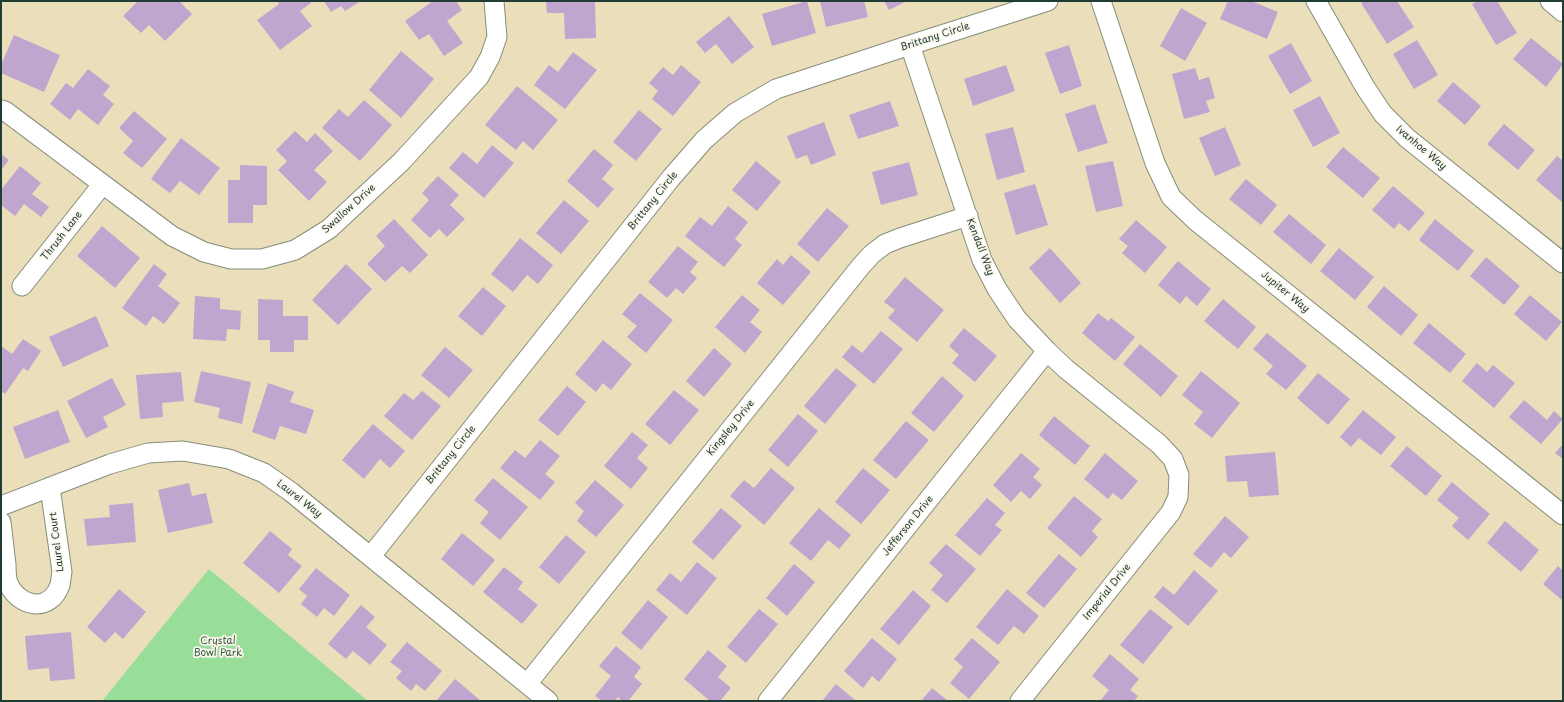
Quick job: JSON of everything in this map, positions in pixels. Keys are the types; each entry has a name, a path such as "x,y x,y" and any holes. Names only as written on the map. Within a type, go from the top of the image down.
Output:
{"street":[{"name":"Swallow Drive","path":"1,110 5,111 172,236 204,252 231,259 262,259 295,250 329,229 400,162 479,77 490,58 497,37 494,1"},
{"name":"Brittany Circle","path":"371,556 666,185 704,140 735,113 776,90 910,44 1048,1"},
{"name":"Jupiter Way","path":"1101,1 1155,163 1171,197 1201,225 1563,516"},
{"name":"Ivanhoe Way","path":"1316,1 1365,87 1383,114 1407,138 1563,263"},
{"path":"1550,1 1563,12"},
{"name":"Kendall Way","path":"910,44 982,260 997,289 1018,319 1047,351 1066,369 1159,444 1173,458 1179,475"},
{"name":"Thrush Lane","path":"22,286 102,185"},
{"name":"Kingsley Drive","path":"527,684 872,254 885,244 900,238 968,216"},
{"name":"Jefferson Drive","path":"768,701 1047,351"},
{"name":"Laurel Way","path":"1,506 110,464 148,453 183,451 229,459 264,473 292,492 548,701"},
{"name":"Imperial Drive","path":"1020,701 1171,512 1178,496 1179,475"},
{"name":"Laurel Court","path":"1,522 8,581 13,592 21,600 33,604 44,603 54,595 60,585 62,572 50,487"}],"green space":[{"name":"Crystal Bowl Park","path":"209,569 368,701 102,701"}],"building":[{"path":"138,1 179,1 192,14 165,41 149,25 141,33 123,16"},
{"path":"277,1 310,1 311,3 300,11 312,26 280,50 257,20 279,4"},
{"path":"324,1 361,1 345,11 341,6 331,12"},
{"path":"433,1 456,1 462,10 447,21 463,43 444,56 429,34 419,40 405,21"},
{"path":"546,1 595,1 596,38 565,39 564,13 547,13"},
{"path":"807,1 816,33 772,46 762,14"},
{"path":"820,1 864,1 868,17 826,27"},
{"path":"884,1 907,1 889,10"},
{"path":"1228,1 1251,1 1278,12 1267,39 1220,19"},
{"path":"1364,1 1397,1 1414,27 1387,44 1361,3"},
{"path":"1478,1 1497,1 1517,33 1496,45 1472,4"},
{"path":"1181,8 1207,23 1185,61 1160,46"},
{"path":"729,16 754,47 732,64 716,44 705,53 696,42"},
{"path":"14,35 60,55 44,92 1,73 1,65"},
{"path":"1531,38 1563,64 1546,87 1513,59"},
{"path":"1417,40 1438,75 1414,89 1393,54"},
{"path":"1291,43 1312,81 1290,94 1268,56"},
{"path":"1069,45 1082,86 1060,94 1045,53"},
{"path":"401,51 434,79 401,118 369,90"},
{"path":"573,52 597,70 565,109 534,85 549,65 558,72"},
{"path":"681,65 701,82 673,116 652,99 658,91 649,83 663,67 673,75"},
{"path":"1006,65 1015,91 973,106 964,79"},
{"path":"1195,68 1199,80 1209,77 1215,98 1206,101 1210,112 1184,119 1172,74"},
{"path":"88,69 110,86 103,95 114,104 98,125 78,109 70,120 50,104 66,83 73,88"},
{"path":"1453,82 1481,106 1465,125 1437,101"},
{"path":"517,86 558,120 533,150 523,141 516,150 485,125"},
{"path":"1320,96 1340,133 1313,147 1293,110"},
{"path":"364,100 392,125 360,161 322,128 339,109 348,117"},
{"path":"890,101 899,126 858,139 849,115"},
{"path":"1095,104 1108,143 1078,152 1065,114"},
{"path":"639,110 662,129 636,161 613,142"},
{"path":"134,111 167,139 142,168 123,153 133,141 119,128"},
{"path":"824,122 836,155 811,165 807,155 796,159 787,136"},
{"path":"1504,124 1535,150 1518,170 1487,144"},
{"path":"1013,127 1025,172 997,180 985,134"},
{"path":"1225,127 1241,165 1215,176 1199,138"},
{"path":"295,131 307,142 315,133 333,151 314,170 327,182 309,201 278,170 287,161 276,150"},
{"path":"181,138 220,168 199,195 180,181 170,193 151,179"},
{"path":"492,145 514,163 484,198 449,168 463,152 477,164"},
{"path":"1343,147 1380,178 1363,198 1326,167"},
{"path":"594,149 613,165 602,179 614,189 598,208 567,181"},
{"path":"1,154 9,160 1,170"},
{"path":"1557,156 1563,161 1563,203 1536,180"},
{"path":"756,161 781,182 757,211 732,190"},
{"path":"1113,161 1123,206 1096,212 1085,166"},
{"path":"909,162 918,195 881,205 872,172"},
{"path":"240,165 267,166 267,205 253,205 253,223 228,223 228,180 240,180"},
{"path":"20,166 41,183 32,194 49,207 41,217 24,204 15,216 1,205 1,190"},
{"path":"438,176 459,195 450,205 465,219 447,237 439,229 430,238 411,220 429,200 422,193"},
{"path":"1246,179 1277,205 1261,225 1229,199"},
{"path":"1035,184 1048,225 1016,235 1004,193"},
{"path":"1393,186 1425,213 1409,231 1399,223 1394,229 1372,210"},
{"path":"564,200 589,221 561,254 536,233"},
{"path":"728,206 748,222 735,239 742,245 724,267 685,236 700,217 712,226"},
{"path":"827,208 849,226 818,262 797,244"},
{"path":"1289,214 1326,245 1311,264 1273,232"},
{"path":"394,219 428,255 410,273 402,266 385,282 367,264 385,246 376,236"},
{"path":"1435,219 1474,251 1458,271 1419,240"},
{"path":"1136,220 1167,247 1145,273 1122,253 1128,246 1119,239"},
{"path":"102,226 140,258 115,288 77,256"},
{"path":"520,238 553,265 538,284 527,275 513,292 491,274"},
{"path":"678,246 698,262 690,272 697,278 683,294 676,288 667,298 648,282"},
{"path":"1050,248 1081,283 1060,303 1029,268"},
{"path":"1339,248 1374,277 1355,300 1320,271"},
{"path":"791,255 811,272 783,305 757,283 777,259 783,265"},
{"path":"1486,257 1520,286 1504,305 1470,276"},
{"path":"1178,261 1211,289 1197,306 1186,296 1180,304 1158,285"},
{"path":"154,264 167,274 158,286 180,303 164,324 153,316 146,326 122,308"},
{"path":"346,264 372,289 338,325 312,300"},
{"path":"905,277 944,310 917,342 888,318 895,310 884,302"},
{"path":"1384,286 1418,315 1401,336 1367,307"},
{"path":"483,287 506,306 482,336 458,316"},
{"path":"640,293 673,320 646,353 627,337 637,326 622,314"},
{"path":"742,295 760,310 750,322 762,332 745,353 715,327"},
{"path":"1530,295 1562,322 1546,341 1514,314"},
{"path":"195,296 220,298 220,309 241,311 240,330 227,329 226,341 193,339"},
{"path":"258,299 283,300 283,316 308,316 308,340 294,340 294,352 270,352 270,340 258,340"},
{"path":"1223,299 1256,327 1238,349 1204,321"},
{"path":"1098,313 1108,321 1111,318 1135,337 1115,361 1082,333"},
{"path":"96,316 109,346 63,367 49,337"},
{"path":"1429,323 1466,354 1450,373 1413,343"},
{"path":"964,328 997,356 975,382 952,363 959,355 949,346"},
{"path":"881,331 903,349 874,384 842,357 852,345 862,353"},
{"path":"1267,333 1307,366 1286,390 1266,374 1273,366 1253,349"},
{"path":"23,339 41,351 28,371 23,368 5,394 1,391 1,346 12,354"},
{"path":"603,340 632,364 611,390 603,383 596,392 575,374"},
{"path":"1140,344 1178,376 1161,397 1123,364"},
{"path":"445,347 473,370 449,398 421,375"},
{"path":"714,348 732,364 704,397 686,381"},
{"path":"1477,363 1487,372 1493,365 1515,383 1494,408 1462,381"},
{"path":"836,368 857,385 825,424 804,406"},
{"path":"201,371 251,382 242,424 218,418 220,408 194,402"},
{"path":"1201,371 1240,403 1212,438 1194,424 1203,412 1182,395"},
{"path":"181,372 184,401 162,403 163,417 140,419 136,375"},
{"path":"1318,373 1350,399 1328,425 1297,398"},
{"path":"942,376 964,396 934,432 911,413"},
{"path":"112,378 126,405 103,417 108,427 86,438 67,401"},
{"path":"268,383 294,392 290,402 314,410 306,434 280,426 275,440 252,432"},
{"path":"567,386 586,402 558,436 538,420"},
{"path":"674,390 699,410 670,445 645,424"},
{"path":"422,391 441,406 412,440 384,416 404,393 413,400"},
{"path":"1524,400 1547,420 1554,411 1563,419 1541,444 1509,417"},
{"path":"58,410 70,442 25,459 13,427"},
{"path":"1363,410 1396,437 1381,455 1359,438 1351,447 1340,437"},
{"path":"798,414 818,431 788,467 768,450"},
{"path":"1054,416 1090,446 1075,465 1039,435"},
{"path":"906,421 929,440 896,479 873,460"},
{"path":"373,424 405,451 390,468 380,459 364,479 342,460"},
{"path":"632,432 648,445 637,458 648,468 631,489 604,466"},
{"path":"540,440 560,456 545,474 555,482 540,500 500,468 515,450 525,458"},
{"path":"1563,444 1563,459 1555,453"},
{"path":"1407,446 1442,476 1426,496 1390,466"},
{"path":"1275,452 1279,495 1249,497 1247,481 1227,482 1225,456"},
{"path":"1021,453 1040,469 1033,477 1042,485 1030,499 1021,491 1011,502 993,485"},
{"path":"1105,453 1138,481 1122,500 1113,493 1108,499 1084,479"},
{"path":"771,468 795,488 764,525 730,496 744,480 754,488"},
{"path":"863,468 890,490 861,524 835,502"},
{"path":"493,478 528,507 500,540 480,523 489,512 474,500"},
{"path":"595,480 624,505 596,537 577,521 584,511 575,503"},
{"path":"1452,482 1490,514 1468,540 1452,526 1459,518 1437,500"},
{"path":"189,483 192,496 206,493 213,523 168,533 158,490"},
{"path":"1074,496 1102,519 1092,531 1098,537 1081,557 1047,528"},
{"path":"987,498 1005,513 995,525 1002,530 980,556 955,535"},
{"path":"133,503 136,542 87,546 84,519 110,517 109,505"},
{"path":"721,508 742,526 713,560 692,542"},
{"path":"819,508 851,535 839,549 828,540 811,561 789,543"},
{"path":"1225,516 1249,537 1231,558 1224,552 1211,568 1193,554"},
{"path":"1505,521 1539,550 1521,572 1487,543"},
{"path":"270,531 292,549 288,555 302,566 279,593 243,563"},
{"path":"462,533 495,560 473,586 441,559"},
{"path":"566,535 586,552 559,584 539,567"},
{"path":"946,544 976,569 947,603 931,590 943,575 929,563"},
{"path":"1059,554 1077,569 1044,608 1026,593"},
{"path":"697,562 717,578 687,615 656,590 670,573 681,582"},
{"path":"794,564 815,582 787,616 766,598"},
{"path":"1558,566 1563,571 1563,601 1543,584"},
{"path":"504,567 523,582 518,589 538,605 522,624 483,592"},
{"path":"316,568 350,595 334,616 324,608 317,617 301,604 307,596 299,589"},
{"path":"1194,570 1218,591 1188,626 1154,597 1163,586 1174,595"},
{"path":"119,589 146,612 123,639 115,632 105,643 87,627"},
{"path":"1007,589 1039,616 1024,634 1014,626 998,645 976,627"},
{"path":"913,590 931,606 899,645 880,629"},
{"path":"648,600 668,617 641,650 621,633"},
{"path":"361,605 375,617 366,627 387,645 370,665 353,651 346,659 328,644"},
{"path":"759,609 778,624 746,663 727,647"},
{"path":"1150,609 1173,627 1143,664 1120,645"},
{"path":"71,632 75,679 50,681 49,668 28,670 25,636"},
{"path":"872,638 897,659 879,682 872,676 863,688 844,671"},
{"path":"972,638 1000,662 969,699 950,683 963,667 954,659"},
{"path":"407,642 442,671 425,691 416,684 411,691 396,678 402,671 390,662"},
{"path":"616,646 641,667 634,677 642,684 628,701 622,701 618,697 615,701 602,701 595,696 611,676 599,666"},
{"path":"708,650 727,666 718,677 731,688 720,701 710,701 684,679"},
{"path":"1110,654 1139,679 1130,690 1138,696 1134,701 1100,701 1109,690 1092,676"},
{"path":"455,679 481,701 436,701"},
{"path":"836,684 855,700 822,701"},
{"path":"932,688 948,701 921,701"}]}
